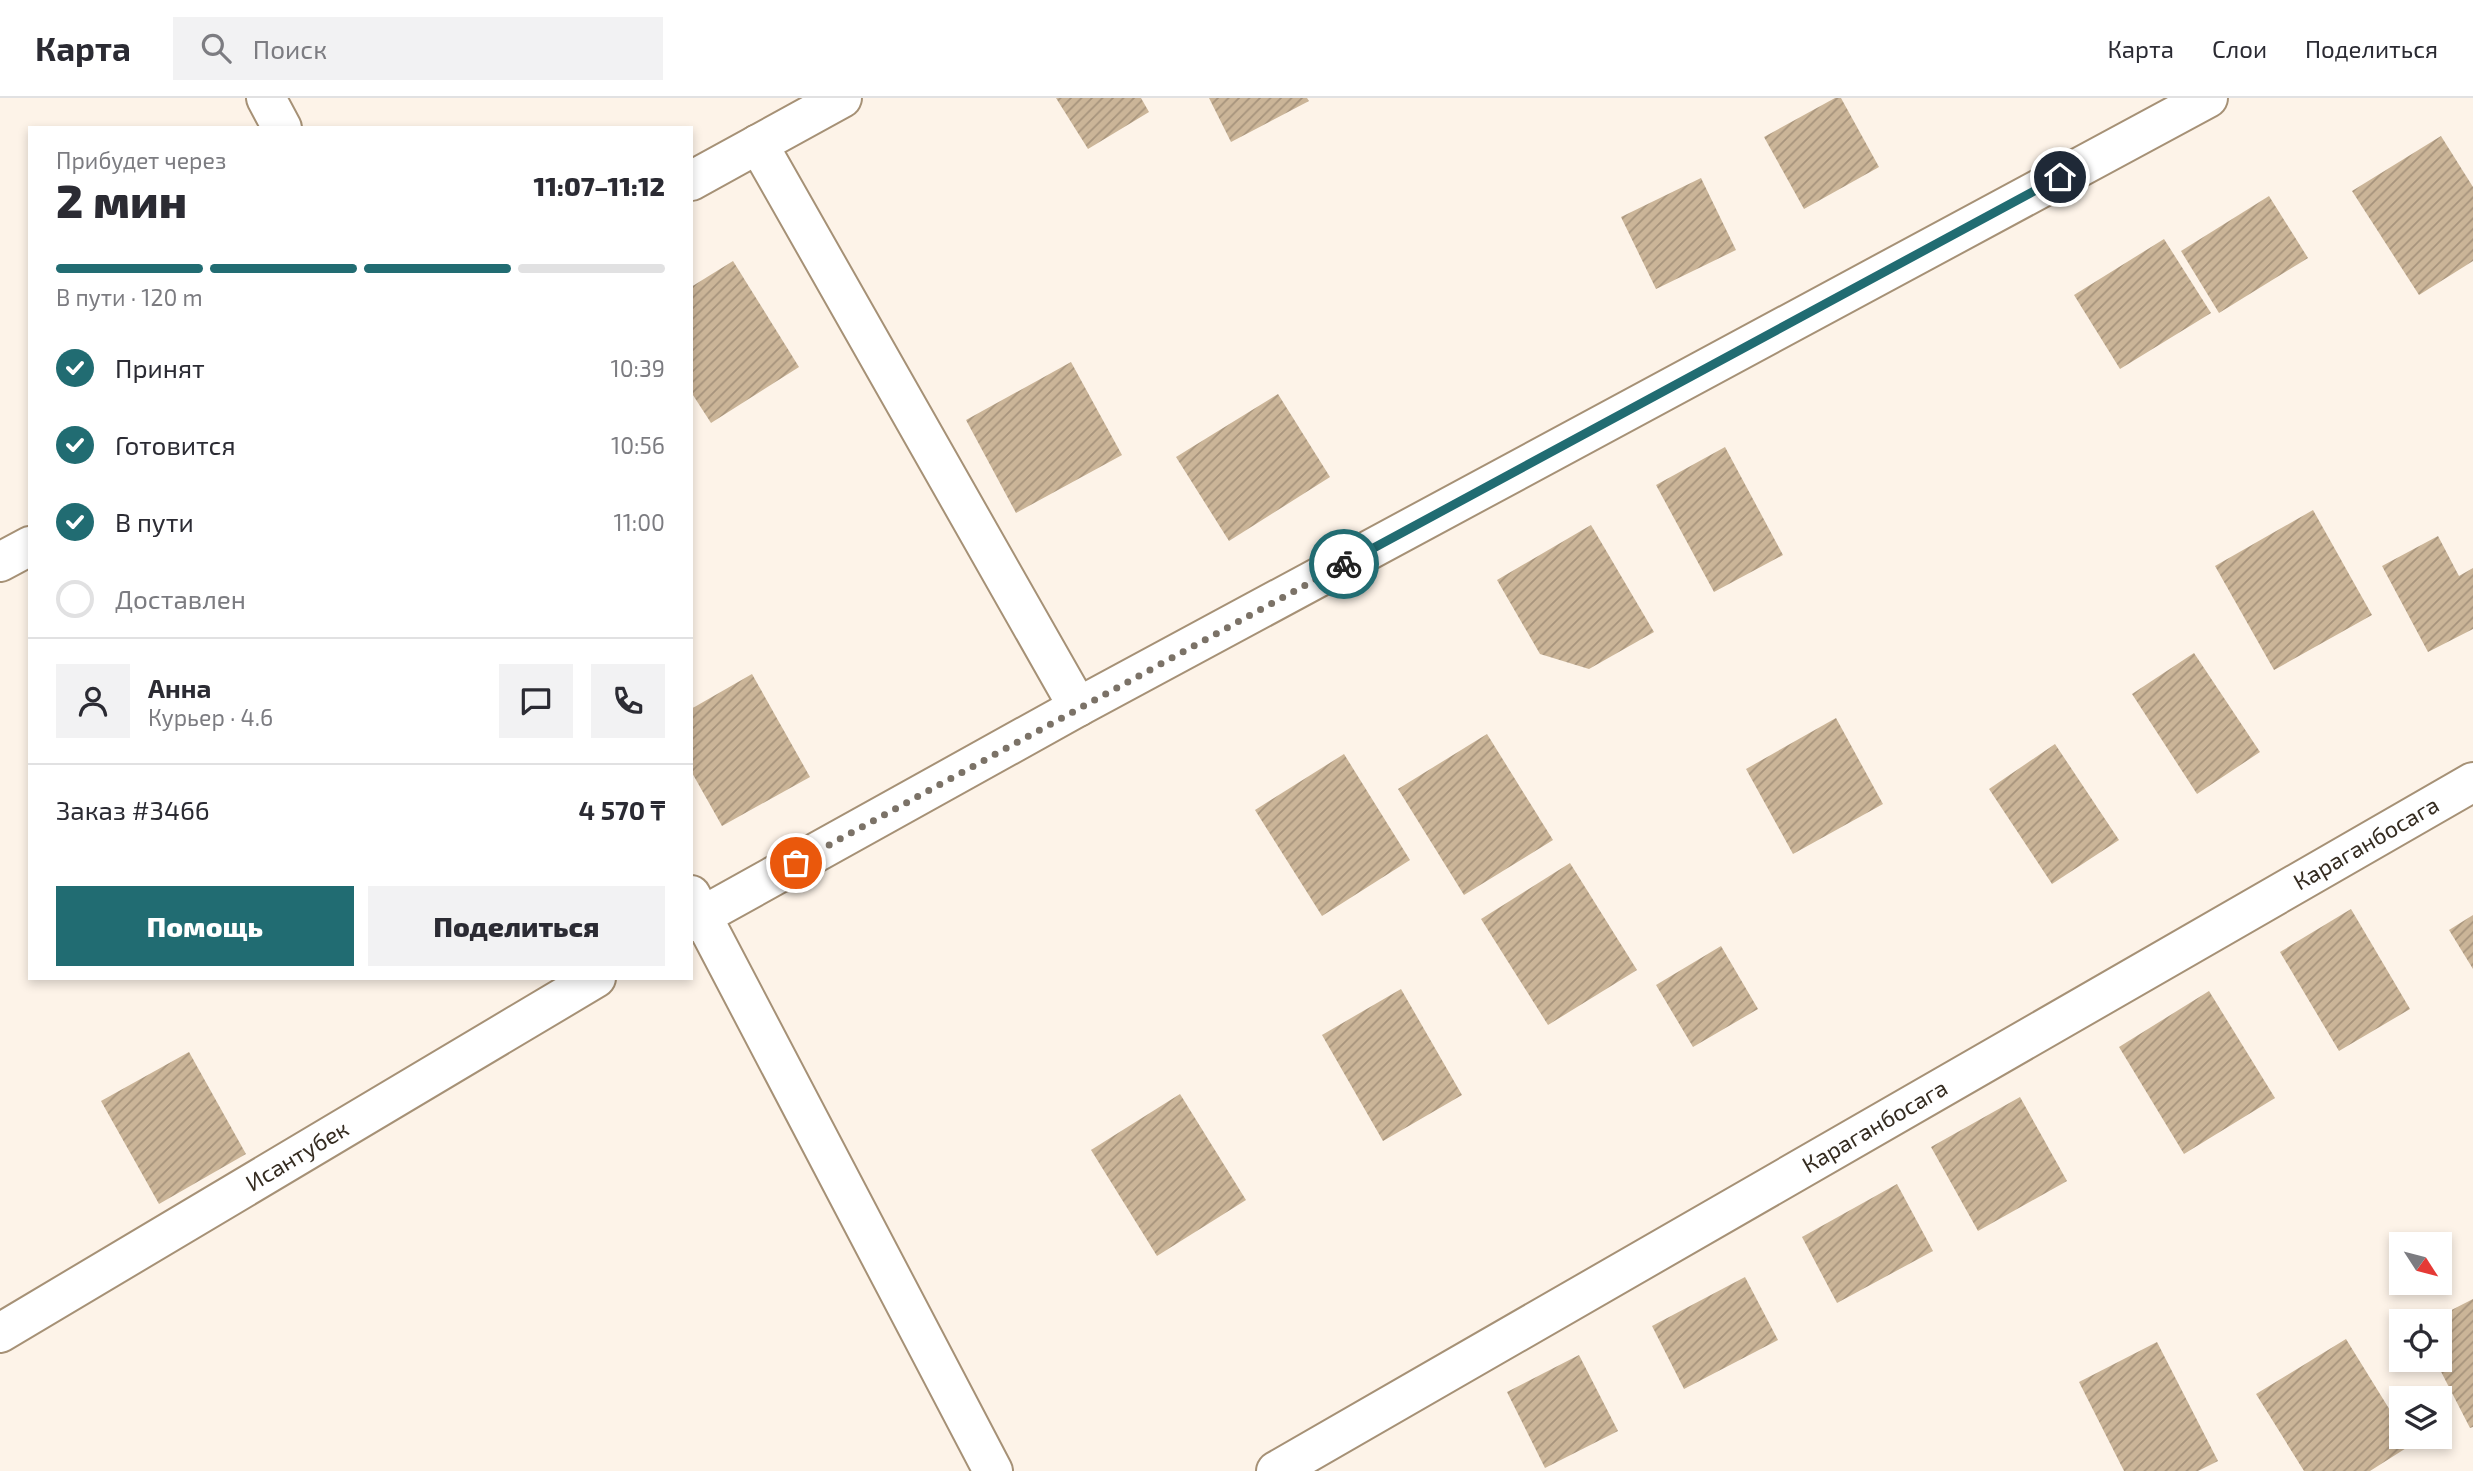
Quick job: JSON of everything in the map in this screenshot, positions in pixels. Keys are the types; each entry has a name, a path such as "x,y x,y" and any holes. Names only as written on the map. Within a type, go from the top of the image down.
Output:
{"street":[{"path":"266,98 281,126"},
{"path":"693,180 842,98"},
{"path":"993,1471 695,911 2208,98"},
{"path":"758,144 1078,707"},
{"path":"0,562 28,547"},
{"name":"Караганбосага","path":"1276,1471 2473,782"},
{"name":"Исантубек","path":"0,1333 593,980"}],"building":[{"path":"1056,98 1141,98 1149,112 1088,149"},
{"path":"1209,98 1307,98 1309,101 1231,142"},
{"path":"1835,98 1841,98 1879,167 1804,209 1764,137"},
{"path":"2441,136 2473,187 2473,261 2419,295 2352,191"},
{"path":"1701,178 1736,250 1656,289 1621,217"},
{"path":"2269,196 2308,258 2219,313 2181,251"},
{"path":"2164,239 2211,313 2120,369 2074,295"},
{"path":"733,261 799,367 711,423 693,395 693,286"},
{"path":"1071,362 1122,455 1016,513 966,420"},
{"path":"1278,394 1330,477 1229,541 1176,457"},
{"path":"1725,447 1783,555 1714,592 1656,485"},
{"path":"2313,510 2372,615 2274,670 2215,566"},
{"path":"1591,525 1654,632 1589,669 1540,654 1497,580"},
{"path":"2438,536 2459,576 2473,568 2473,629 2428,652 2382,566"},
{"path":"2194,653 2260,752 2197,794 2132,694"},
{"path":"752,674 810,777 722,826 693,775 693,708"},
{"path":"1836,718 1883,804 1793,854 1746,769"},
{"path":"1487,734 1553,840 1464,895 1398,789"},
{"path":"2055,744 2119,840 2052,884 1989,789"},
{"path":"1344,754 1410,860 1322,916 1255,810"},
{"path":"1570,863 1637,970 1548,1025 1481,919"},
{"path":"2351,909 2410,1009 2339,1051 2280,952"},
{"path":"2473,915 2473,969 2449,930"},
{"path":"1721,946 1758,1009 1693,1047 1656,985"},
{"path":"1401,989 1462,1095 1383,1141 1322,1035"},
{"path":"2209,991 2275,1098 2184,1154 2119,1047"},
{"path":"189,1052 246,1154 159,1204 101,1101"},
{"path":"1180,1094 1246,1200 1157,1256 1091,1150"},
{"path":"2020,1097 2067,1181 1978,1231 1931,1147"},
{"path":"1897,1184 1933,1251 1837,1303 1802,1237"},
{"path":"1745,1277 1778,1340 1684,1389 1652,1326"},
{"path":"2473,1299 2473,1427 2470,1428 2452,1393 2452,1386 2448,1386 2441,1372 2452,1372 2452,1310"},
{"path":"2346,1339 2389,1409 2389,1449 2405,1449 2370,1471 2304,1471 2256,1394"},
{"path":"2157,1342 2218,1461 2198,1471 2124,1471 2079,1382"},
{"path":"1579,1355 1618,1431 1545,1468 1507,1392"}],"way so far":[{"path":"796,863 1344,564"}],"route":[{"path":"1344,564 2060,177"}]}
